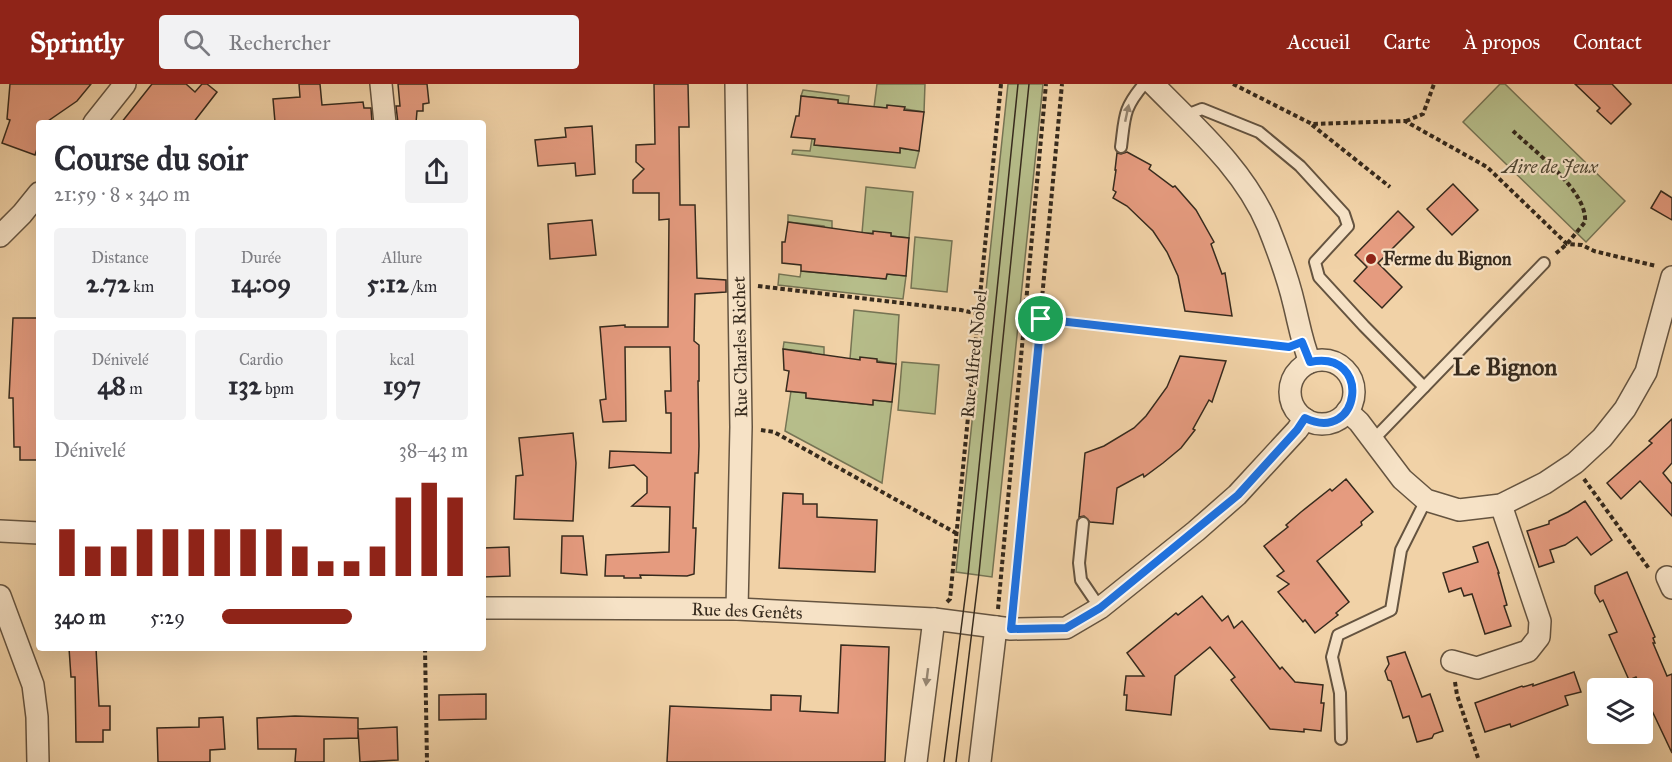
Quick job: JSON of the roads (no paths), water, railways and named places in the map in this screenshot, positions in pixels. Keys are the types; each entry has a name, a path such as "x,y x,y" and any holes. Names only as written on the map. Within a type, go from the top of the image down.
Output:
{"street":[{"path":"96,120 125,84"},
{"path":"381,84 385,120"},
{"name":"Rue Charles Richet","path":"736,84 741,427 737,609"},
{"path":"1153,84 1222,155 1254,198 1279,254 1294,303 1302,342 1310,362"},
{"path":"0,210 31,214"},
{"path":"0,236 31,214"},
{"path":"1347,411 1359,422 1402,479 1426,500 1459,510 1501,505 1545,483 1575,463 1602,438 1619,416 1646,372 1666,272"},
{"path":"1320,360 1340,365 1352,382 1354,392 1347,411 1332,422 1313,422 1305,418 1297,412 1292,403 1290,393 1294,374 1310,362 1320,360"},
{"path":"981,762 1003,628 1066,628 1100,608 1238,495 1297,430 1305,418"},
{"path":"1452,661 1477,668 1528,651 1539,637 1540,621 1501,505"},
{"path":"0,531 36,533"},
{"path":"2,605 33,685 37,717 38,762"},
{"name":"Rue des Genêts","path":"486,608 737,609 934,619 1003,628"},
{"path":"916,762 934,619"}],"lane":[{"path":"1121,147 1129,101 1144,84"},
{"path":"1184,116 1202,109 1259,132 1300,166 1344,214 1348,226 1314,262 1319,277 1424,387"},
{"path":"1373,440 1544,263"},
{"path":"1341,740 1340,693 1332,657 1338,635 1391,609 1401,550 1426,500"},
{"path":"1083,523 1079,563 1081,580 1100,608"}],"tram line":[{"path":"944,762 968,575 1018,84"},
{"path":"956,762 979,573 1029,84"}],"place":[{"name":"Ferme du Bignon","path":"1371,259"}],"district":[{"name":"Le Bignon","path":"1505,367"}],"park label":[{"name":"Aire de Jeux","path":"1550,167"}]}
